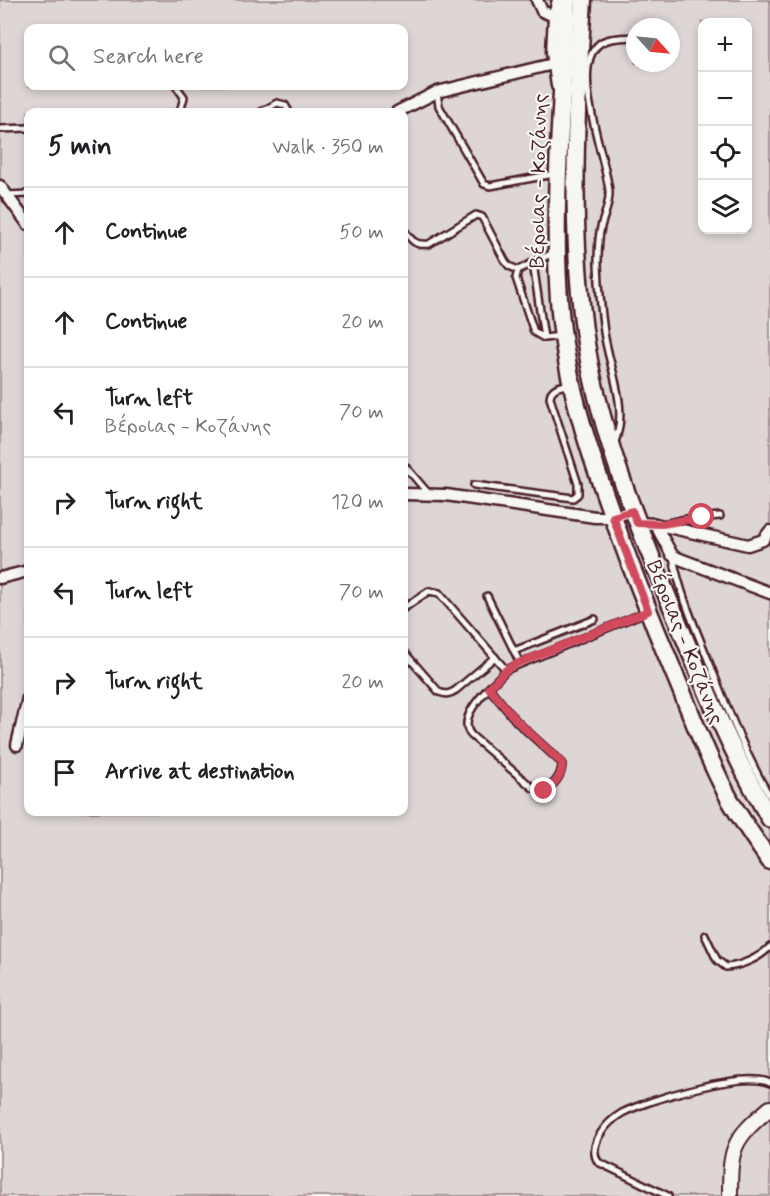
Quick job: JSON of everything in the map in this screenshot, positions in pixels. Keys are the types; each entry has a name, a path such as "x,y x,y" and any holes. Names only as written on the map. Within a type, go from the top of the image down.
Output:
{"main road":[{"name":"Βέροιας - Κοζάνης","path":"567,0 557,251 563,336 581,422 648,611 714,768 731,801 770,861"},
{"name":"Βέροιας - Κοζάνης","path":"583,0 583,85 577,249 589,357 612,448 634,517 733,753 770,819"}],"street":[{"path":"537,0 542,11 554,16"},
{"path":"558,0 554,16 552,52 560,132"},
{"path":"405,108 437,92 553,64"},
{"path":"0,186 24,218"},
{"path":"408,494 428,493 595,517 634,517 748,545 763,540 770,531"},
{"path":"658,524 672,555 697,567 770,592"},
{"path":"0,578 24,572"},
{"path":"17,745 24,715"},
{"path":"730,1196 730,1160 737,1140 770,1108"}],"lane":[{"path":"612,448 620,430 621,413 604,332 598,262 600,236 609,194 590,106 583,85 593,51 598,45 609,40 626,38"},
{"path":"179,90 184,97 181,108"},
{"path":"437,92 439,106 484,184 490,186 559,174"},
{"path":"268,108 281,103 287,108"},
{"path":"0,129 24,128"},
{"path":"7,195 24,194"},
{"path":"408,235 420,246 429,244 476,214 482,217 505,261 518,270"},
{"path":"557,251 542,256 518,270 516,283 531,328 538,336 544,338 563,336"},
{"path":"534,262 544,338"},
{"path":"474,484 573,498 578,494 578,484 550,398 553,389 572,383"},
{"path":"408,470 428,493"},
{"path":"658,524 720,516"},
{"path":"672,555 676,576 712,671 750,761 770,797"},
{"path":"408,605 429,591 440,593 506,670"},
{"path":"488,597 520,663"},
{"path":"489,688 518,722 562,763 561,774 551,787 544,791 533,788 466,731 467,717 489,688 506,670 648,611"},
{"path":"514,651 595,619"},
{"path":"408,656 444,694 450,694 456,690 495,657"},
{"path":"705,935 717,960 726,967 759,956 770,947"},
{"path":"668,1196 598,1162 594,1157 595,1150 604,1126 622,1113 687,1090 717,1083 750,1081 770,1083"}],"path":[{"path":"228,0 232,1"}],"shaded area":[{"path":"0,0 770,0 770,1196 0,1196"}],"route":[{"path":"544,791 551,787 561,774 562,763 518,722 489,688 506,670 516,664 648,611 613,517 632,511 637,523 662,524 702,517"}]}
